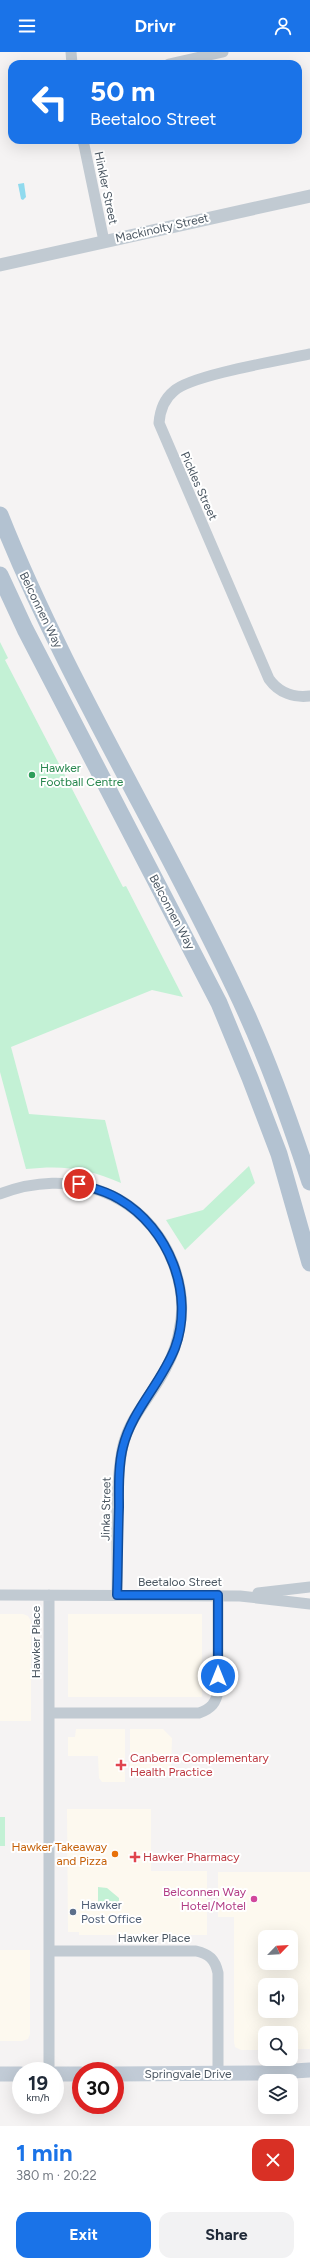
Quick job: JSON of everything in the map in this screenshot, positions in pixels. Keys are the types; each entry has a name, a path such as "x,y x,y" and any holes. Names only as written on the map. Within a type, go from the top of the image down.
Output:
{"main road":[{"name":"Belconnen Way","path":"0,515 44,619 211,938 258,1040 310,1182"},
{"name":"Belconnen Way","path":"0,575 25,629 219,1003 250,1078 281,1162 310,1262"},
{"path":"25,629 44,619"},
{"path":"191,948 211,938"},
{"name":"Springvale Drive","path":"124,2074 218,2074 310,2070"},
{"name":"Springvale Drive","path":"261,2073 290,2080 310,2080"},
{"path":"0,2074 12,2074"}],"street":[{"path":"187,60 223,52"},
{"name":"Hinkler Street","path":"84,144 104,241"},
{"name":"Mackinolty Street","path":"0,264 310,196"},
{"name":"Pickles Street","path":"310,354 191,381 173,391 164,401 160,413 159,423 269,679 283,692 290,695 310,696"},
{"name":"Jinka Street","path":"0,1194 19,1188 44,1183 79,1184 112,1194 136,1212 156,1231 166,1246 175,1270 181,1291 182,1313 175,1347 165,1369 141,1405 127,1434 122,1449 119,1484 117,1595"},
{"name":"Beetaloo Street","path":"240,1596 310,1587"},
{"name":"Beetaloo Street","path":"0,1595 218,1595 310,1604"},
{"name":"Hawker Place","path":"49,1595 49,2062"},
{"path":"49,1713 193,1713 205,1711 217,1700 218,1595"},
{"name":"Hawker Place","path":"49,1951 196,1951 205,1953 212,1958 218,1973 218,2074"}],"shaded area":[{"path":"0,1614 23,1614 28,1616 31,1621 31,1721 0,1721"},
{"path":"68,1614 202,1614 202,1697 68,1697"},
{"path":"76,1729 125,1729 125,1782 102,1782 99,1778 98,1756 68,1756 68,1737 75,1737"},
{"path":"130,1729 163,1729 172,1738 171,1771 151,1776 130,1776"},
{"path":"67,1809 151,1809 151,1871 207,1871 207,1935 79,1935 79,1932 68,1932"},
{"path":"218,1872 310,1872 310,2049 298,2049 298,2026 258,2026 258,2050 241,2050 235,2047 234,1917 218,1917"},
{"path":"0,1950 30,1950 30,2034 28,2039 22,2041 0,2041"}],"green space":[{"path":"0,642 8,658 5,660 123,887 126,886 183,997 152,990 11,1047 29,1114 105,1120 121,1183 97,1174 75,1169 52,1167 26,1169 0,1072"},
{"path":"249,1166 255,1183 185,1250 166,1220 203,1210"},
{"path":"0,1817 5,1817 5,1846 0,1846"},
{"path":"98,1887 107,1888 119,1898 119,1907 98,1907"}],"water":[{"path":"24,183 26,197 23,200 21,199 18,184"}],"place":[{"name":"Hawker Football Centre","path":"32,775"},
{"name":"Canberra Complementary Health Practice","path":"121,1765"},
{"name":"Hawker Takeaway and Pizza","path":"115,1854"},
{"name":"Hawker Pharmacy","path":"135,1857"},
{"name":"Belconnen Way Hotel/Motel","path":"254,1899"},
{"name":"Hawker Post Office","path":"73,1912"}],"route":[{"path":"79,1184 112,1194 141,1216 156,1231 166,1246 181,1291 181,1324 175,1347 165,1369 141,1405 127,1434 122,1449 119,1484 117,1595 218,1595 218,1676"}]}
